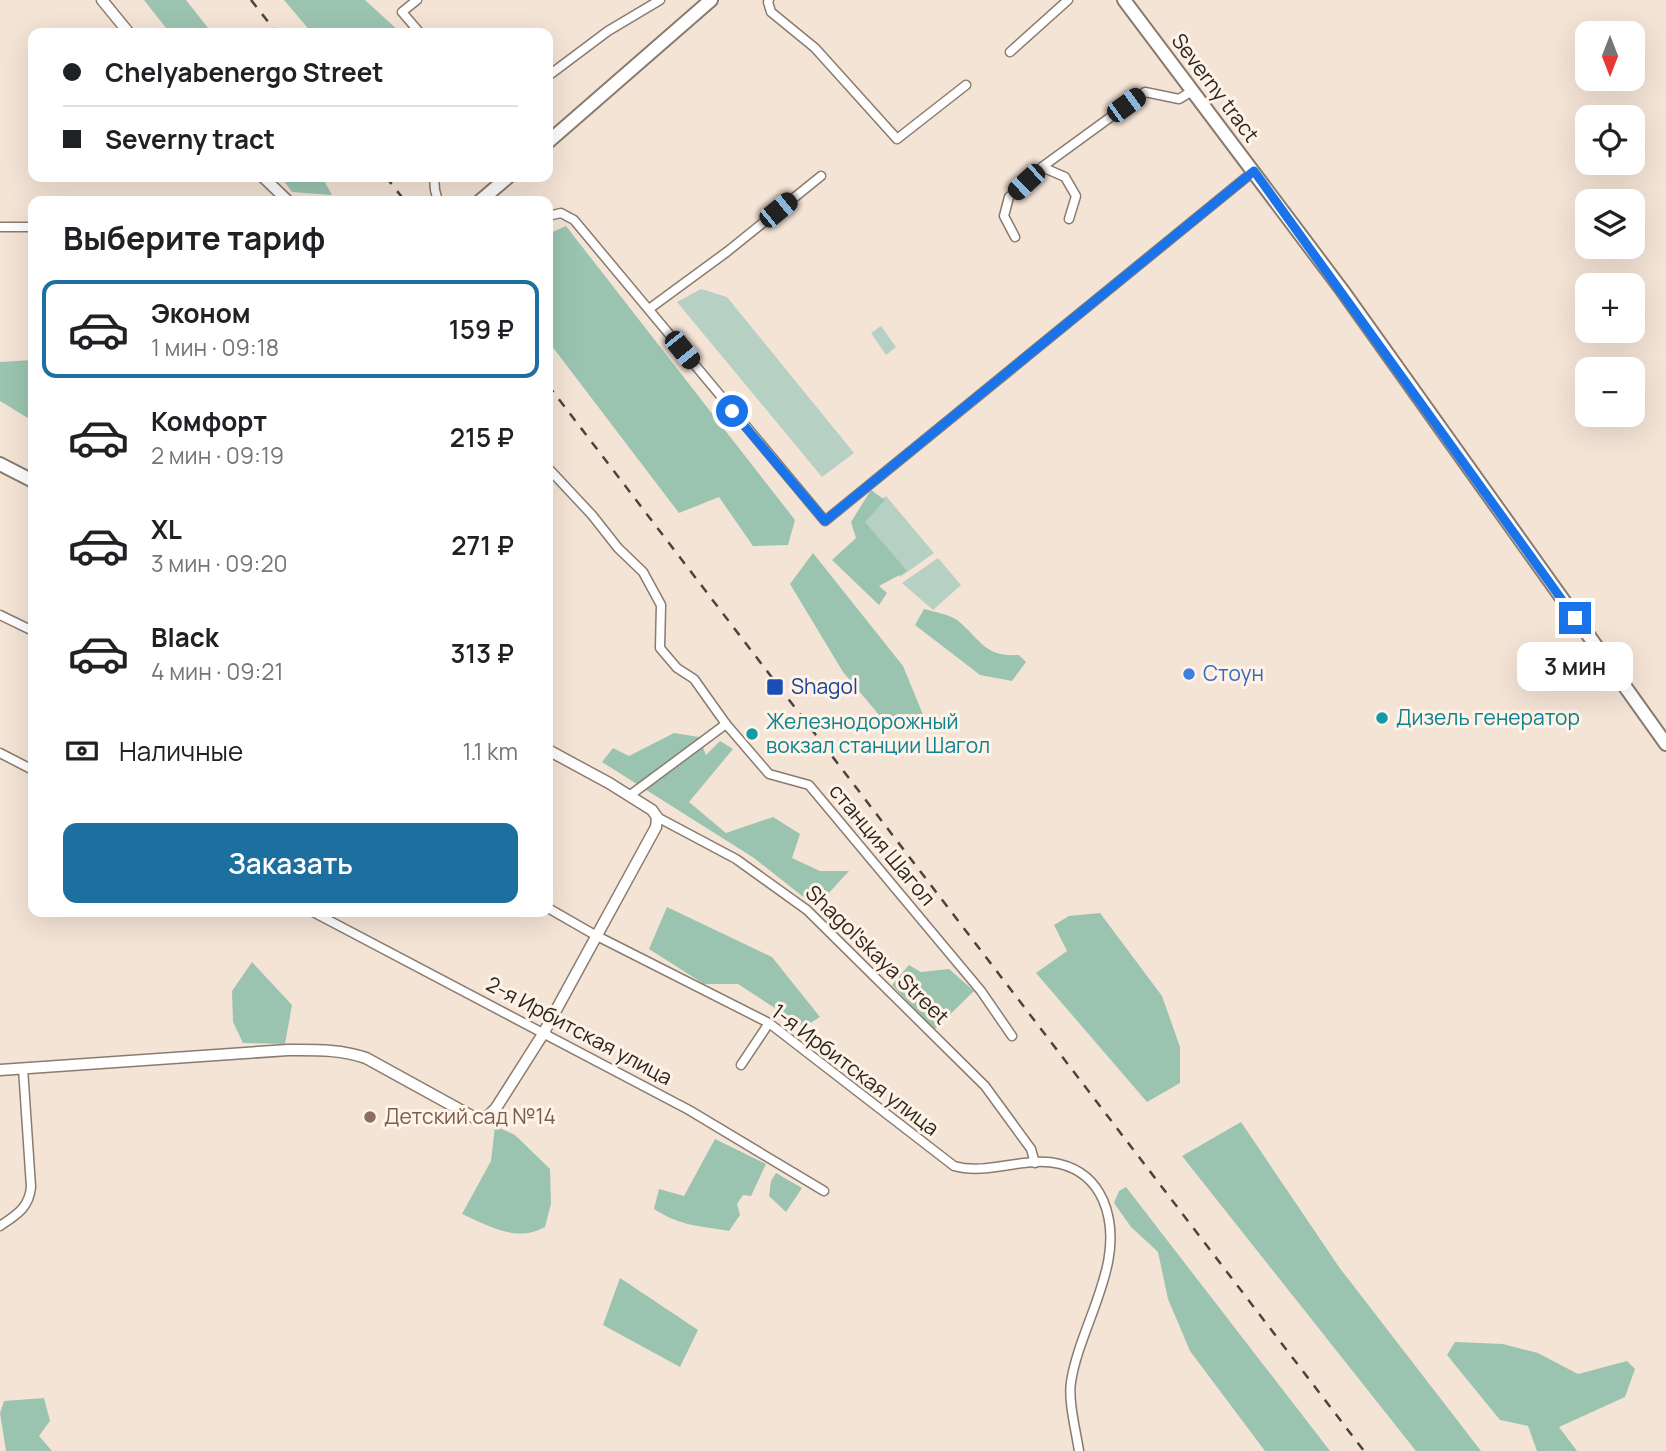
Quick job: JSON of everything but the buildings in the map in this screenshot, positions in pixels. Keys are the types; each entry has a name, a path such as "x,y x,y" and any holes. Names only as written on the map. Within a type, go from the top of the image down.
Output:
{"main road":[{"path":"553,138 711,0"},
{"name":"Severny tract","path":"1124,1 1254,171 1666,744"},
{"path":"486,196 502,182"},
{"path":"0,464 28,478"}],"street":[{"path":"102,0 125,28"},
{"path":"416,28 402,12 417,0"},
{"path":"553,72 608,31 660,0"},
{"path":"769,0 771,12 815,48 897,139 966,85"},
{"path":"1010,52 1068,0"},
{"path":"1015,237 1004,216 1010,197 1042,167 1145,92 1179,99 1192,91"},
{"path":"1042,167 1065,177 1076,196 1069,219"},
{"path":"553,214 561,213 574,220 825,521 1254,171"},
{"path":"649,309 728,251 821,176"},
{"path":"267,182 283,196"},
{"path":"0,227 28,227"},
{"name":"станция Шагол","path":"553,473 618,548 643,572 661,605 660,648 677,668 694,678 726,724 769,774 809,785 981,991 1012,1036"},
{"path":"0,615 28,629"},
{"path":"629,796 726,724"},
{"path":"0,753 28,767"},
{"name":"Shagol'skaya Street","path":"553,753 652,810 657,817 736,859 807,910 985,1086 1031,1149 1035,1163"},
{"path":"0,1070 288,1050 350,1052 480,1119 487,1117 496,1108 543,1034 595,935 652,837 657,817"},
{"name":"1-я Ирбитская улица","path":"553,911 769,1023 954,1166 969,1170 1059,1163 1078,1170 1098,1188 1110,1216 1109,1249 1103,1282 1076,1362 1071,1386 1079,1451"},
{"name":"2-я Ирбитская улица","path":"322,917 689,1110 824,1191"},
{"path":"741,1065 769,1023"},
{"path":"0,1226 24,1209 30,1199 23,1068"}],"green space":[{"path":"144,0 186,0 208,28 166,28"},
{"path":"284,0 365,0 396,28 308,28"},
{"path":"285,182 325,182 332,195 292,192"},
{"path":"566,226 795,520 788,545 753,546 719,497 679,513 553,348 553,232"},
{"path":"701,289 727,297 854,453 822,477 677,302"},
{"path":"881,326 896,347 886,355 871,333"},
{"path":"28,360 28,418 0,401 0,362"},
{"path":"871,490 885,500 865,522 907,571 879,586 887,593 879,605 832,560 856,538 851,522"},
{"path":"886,496 934,553 900,577 855,522"},
{"path":"813,553 903,666 924,717 900,714 885,722 843,672 790,584"},
{"path":"938,558 961,585 933,610 902,583"},
{"path":"924,609 954,618 990,650 1019,655 1026,662 1012,681 980,675 915,625"},
{"path":"674,733 699,737 706,755 720,741 733,749 689,802 726,833 773,817 800,834 792,858 820,871 849,871 816,907 754,858 602,762 613,748 629,756"},
{"path":"667,907 772,957 820,1017 804,1027 738,984 704,984 649,949"},
{"path":"1100,913 1162,996 1180,1047 1180,1083 1147,1102 1036,973 1067,951 1054,925 1069,916"},
{"path":"252,962 292,1005 285,1044 243,1043 233,1022 232,991"},
{"path":"909,965 921,972 949,969 974,991 934,1030 892,985"},
{"path":"1241,1122 1339,1267 1481,1451 1416,1451 1182,1156"},
{"path":"495,1126 515,1135 550,1169 551,1204 545,1227 535,1232 503,1231 462,1214 491,1161"},
{"path":"715,1139 766,1164 751,1196 743,1195 737,1204 740,1215 729,1231 682,1222 654,1209 659,1189 684,1196"},
{"path":"776,1173 802,1188 786,1212 769,1196 771,1181"},
{"path":"1126,1187 1330,1451 1265,1451 1190,1351 1168,1299 1158,1252 1131,1227 1114,1203 1119,1191"},
{"path":"620,1278 698,1330 680,1367 603,1325"},
{"path":"1455,1342 1503,1344 1538,1353 1578,1374 1627,1361 1635,1369 1625,1397 1559,1427 1577,1451 1537,1451 1528,1426 1500,1420 1447,1355"},
{"path":"44,1398 50,1421 39,1436 52,1451 6,1451 0,1413 4,1401"}],"railway":[{"path":"251,0 273,28"},
{"path":"390,182 401,196"},
{"path":"553,392 1364,1451"}],"place":[{"name":"Стоун","path":"1189,674"},
{"name":"Shagol","path":"775,687"},
{"name":"Дизель генератор","path":"1382,718"},
{"name":"Железнодорожный вокзал станции Шагол","path":"752,734"},
{"name":"Детский сад №14","path":"370,1117"}],"route":[{"path":"732,411 825,521 1254,171 1575,618"}]}
